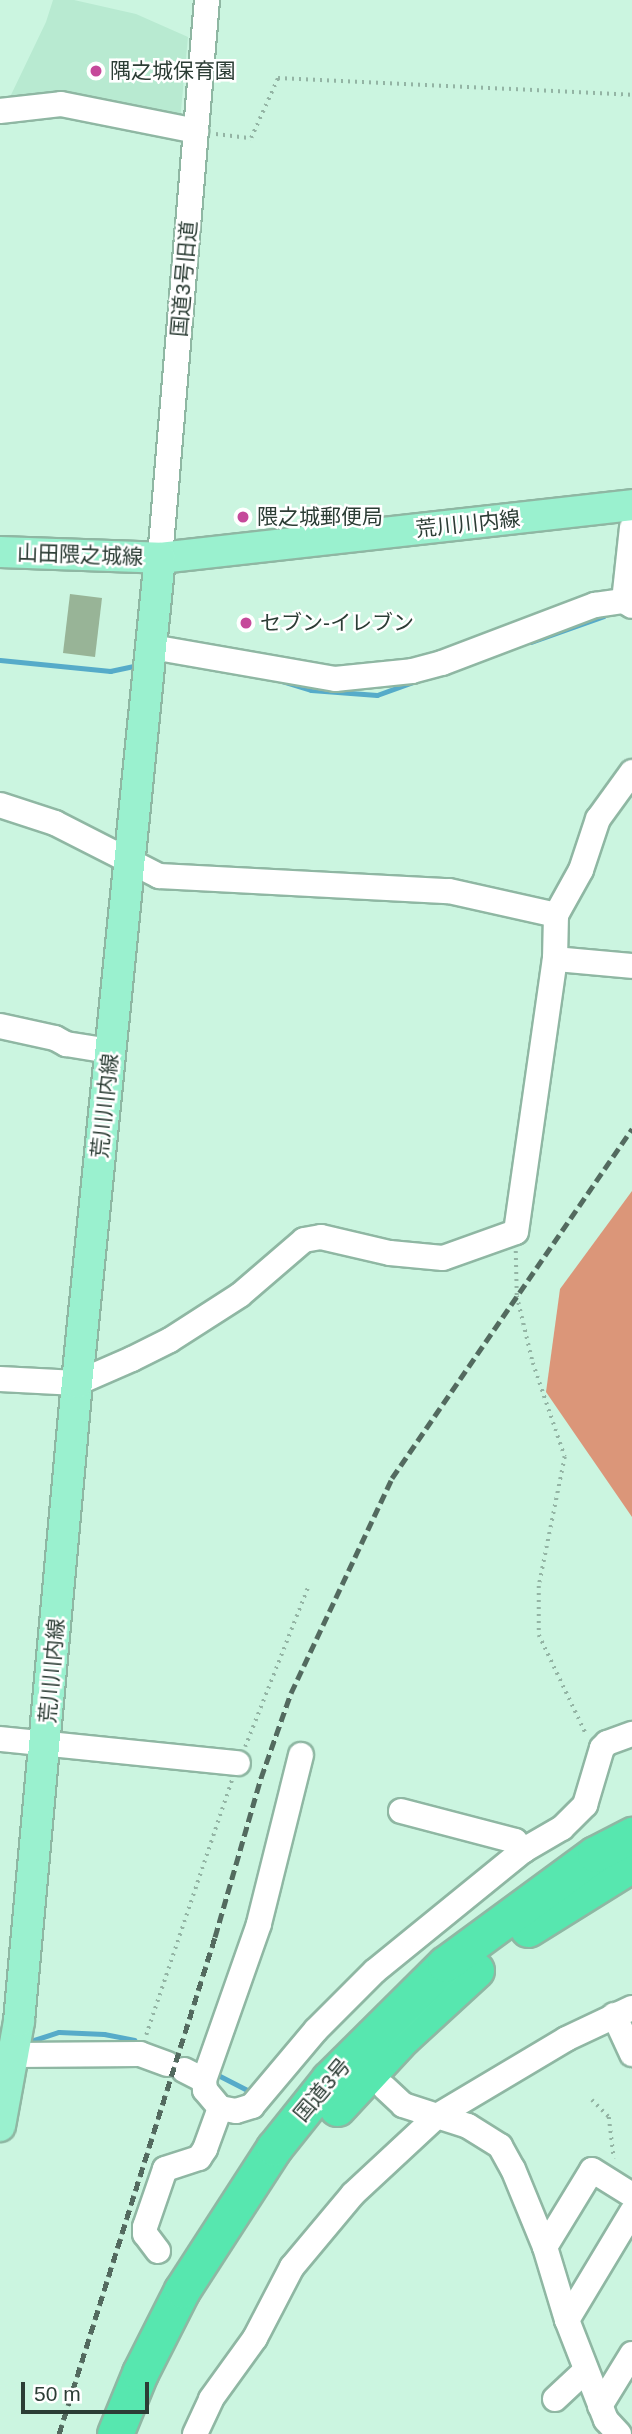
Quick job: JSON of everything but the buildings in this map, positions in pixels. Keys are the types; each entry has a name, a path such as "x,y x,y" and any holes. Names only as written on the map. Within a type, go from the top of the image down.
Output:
{"highway":[{"name":"国道3号","path":"116,2434 140,2373 182,2290 274,2148 329,2079 445,1964 595,1854 632,1835"},
{"name":"国道3号","path":"140,2434 207,2291 243,2234 344,2098 464,1979 528,1928 632,1864"}],"main road":[{"name":"荒川川内線","path":"0,2126 15,2055 77,1383 160,558 632,505"},
{"name":"山田隈之城線","path":"0,552 160,558"}],"street":[{"name":"国道3号旧道","path":"160,558 207,0"},
{"path":"0,111 61,104 196,131"},
{"path":"151,658 335,679 412,671 442,663 595,605 628,603 632,527"},
{"path":"0,1378 77,1383 161,1345 240,1296 304,1240 321,1237 390,1253 443,1258 516,1232 555,959 556,915 581,870 598,819 632,772"},
{"path":"0,805 55,823 159,876 449,891 556,915"},
{"path":"555,959 632,966"},
{"path":"0,1026 55,1038 66,1044 110,1051"},
{"path":"15,2055 140,2054 185,2071 220,2108 236,2111 251,2106 325,2037 375,1970 524,1850 562,1828 585,1805 602,1748 607,1743 632,1734"},
{"path":"0,1739 238,1763"},
{"path":"185,2071 259,1924 301,1755"},
{"path":"401,1811 515,1841 524,1850"},
{"path":"195,2434 211,2399 256,2339 292,2267 352,2194 437,2116 566,2039 623,2011 632,2054"},
{"path":"384,2088 403,2105 468,2126 500,2146 513,2169 545,2247 585,2371 606,2420 619,2434"},
{"path":"158,2251 145,2234 145,2227 165,2169 199,2158 220,2108"},
{"path":"545,2247 592,2171 632,2194"},
{"path":"567,2320 632,2212"},
{"path":"600,2406 632,2354"},
{"path":"555,2399 585,2371"}],"path":[{"path":"196,131 251,138 278,78 632,94"},
{"path":"516,1232 517,1296 533,1363 565,1457 539,1586 539,1635 587,1736 602,1748"},
{"path":"140,2054 238,1763 308,1587"},
{"path":"592,2100 609,2117 615,2169 610,2181"}],"shaded area":[{"path":"53,0 74,0 136,14 188,37 180,121 11,101 10,97 46,22"},
{"path":"632,1191 632,1517 546,1392 560,1289"}],"waterway":[{"path":"531,642 604,616"},
{"path":"0,660 110,671 138,665"},
{"path":"282,681 311,690 377,695 412,682"},
{"path":"34,2040 59,2032 104,2034 134,2040"},
{"path":"212,2072 253,2093"}],"railway":[{"path":"59,2434 215,1937 261,1778 291,1693 392,1478 632,1129"}],"place":[{"name":"隅之城保育園","path":"96,71"},
{"name":"隈之城郵便局","path":"243,517"},
{"name":"セブン-イレブン","path":"246,623"}]}
